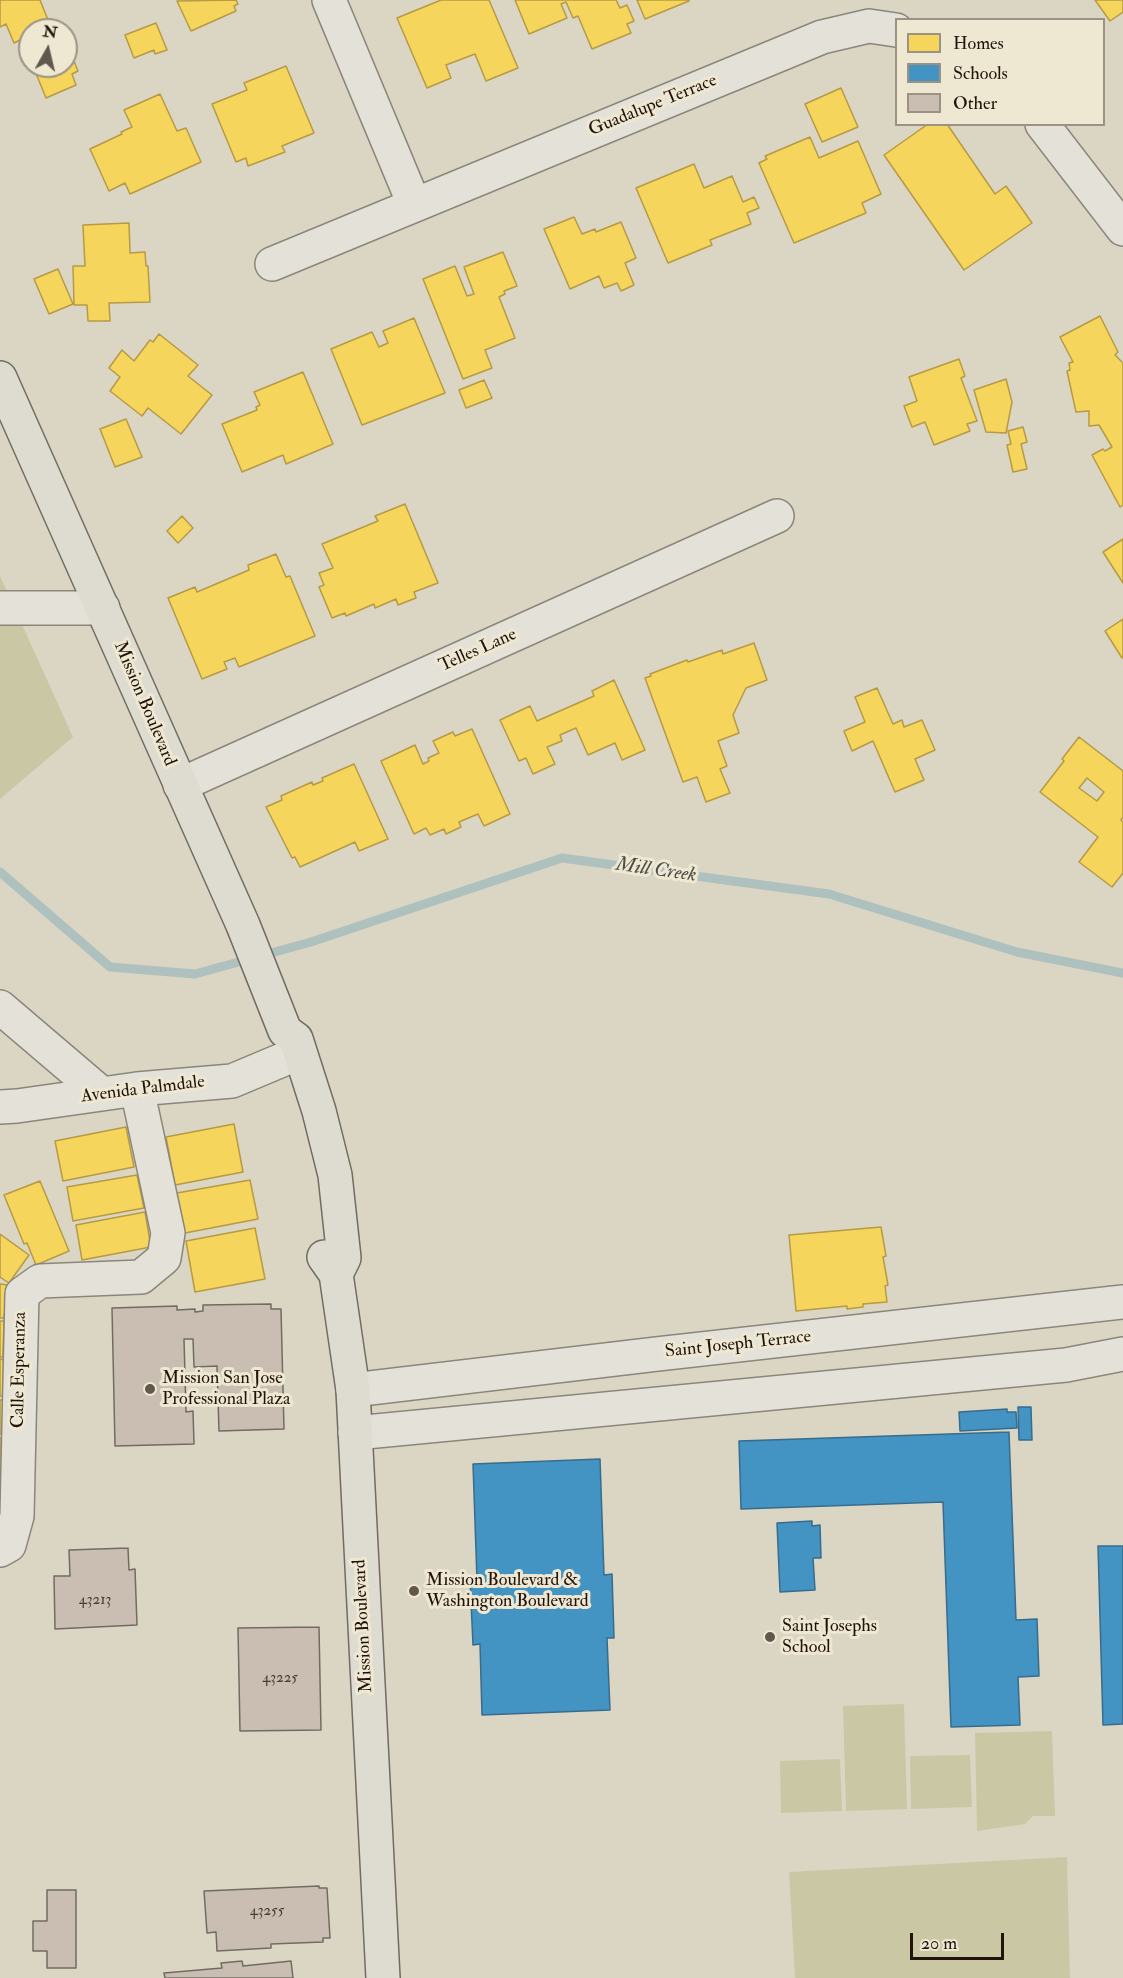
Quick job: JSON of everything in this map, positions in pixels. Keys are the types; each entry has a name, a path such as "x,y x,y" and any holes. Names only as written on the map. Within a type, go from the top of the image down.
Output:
{"main road":[{"name":"Mission Boulevard","path":"0,378 243,925 272,996 283,1046 296,1039 319,1111 335,1175 344,1258 336,1274 352,1390 355,1433 383,1978"}],"street":[{"path":"329,0 414,204"},
{"name":"Guadalupe Terrace","path":"272,264 822,37 869,26 895,30"},
{"path":"1044,126 1123,229"},
{"name":"Telles Lane","path":"180,785 777,516"},
{"path":"0,608 103,608"},
{"path":"0,1007 102,1094"},
{"name":"Avenida Palmdale","path":"0,1107 137,1089 232,1081 283,1046"},
{"name":"Calle Esperanza","path":"0,1550 9,1545 17,1516 21,1294 40,1281 141,1277 164,1258 168,1233 137,1089"},
{"name":"Saint Joseph Terrace","path":"352,1390 1123,1302"},
{"path":"355,1433 1066,1365 1123,1354"}],"shaded area":[{"path":"0,576 73,737 0,799"},
{"path":"904,1704 907,1809 846,1811 843,1706"},
{"path":"1052,1731 1055,1816 1033,1816 1025,1824 977,1831 975,1733"},
{"path":"970,1755 972,1807 911,1809 910,1756"},
{"path":"840,1759 842,1811 781,1813 780,1761"},
{"path":"1067,1857 1070,1978 795,1978 789,1872"}],"building: Homes":[{"path":"0,0 40,0 47,18 18,18 18,41 14,43 6,24 0,27"},
{"path":"236,0 238,4 234,6 236,11 191,31 177,1"},
{"path":"441,0 489,0 518,68 486,81 475,54 446,65 451,78 427,88 397,18"},
{"path":"515,0 616,0 620,8 627,5 634,21 627,24 631,33 592,49 578,16 573,18 566,2 561,4 567,18 529,34"},
{"path":"637,0 689,0 689,1 645,19"},
{"path":"1095,0 1123,0 1123,12 1110,21"},
{"path":"156,23 167,50 155,54 154,50 134,58 125,35"},
{"path":"286,66 314,133 282,146 285,152 248,166 246,158 236,162 212,104 247,90 244,83"},
{"path":"38,78 73,78 76,85 46,98"},
{"path":"841,88 858,127 822,142 805,104"},
{"path":"160,94 177,131 186,128 201,162 130,194 125,183 109,191 90,149 132,127 124,110"},
{"path":"925,126 948,126 995,194 1006,186 1032,223 964,270 884,155"},
{"path":"810,137 819,158 858,141 881,194 862,203 866,213 794,243 759,163 767,159 765,156"},
{"path":"694,164 704,188 732,176 743,202 754,197 759,208 747,213 751,224 710,240 712,245 668,263 636,188"},
{"path":"574,217 582,234 595,229 596,232 621,222 636,258 625,263 634,285 621,291 617,283 604,288 599,276 570,289 544,229"},
{"path":"129,223 130,253 145,252 150,302 109,303 110,321 88,321 87,305 74,305 73,266 85,266 83,225"},
{"path":"503,252 517,286 504,291 505,294 499,297 515,338 485,350 492,368 463,379 423,279 455,266 467,296 474,294 464,267"},
{"path":"58,269 73,304 49,314 34,279"},
{"path":"1100,316 1118,352 1115,355 1123,363 1123,505 1120,507 1092,455 1112,447 1099,425 1089,426 1089,411 1076,412 1067,371 1070,370 1069,363 1073,362 1060,337"},
{"path":"414,318 445,393 362,425 331,349 372,332 379,347 388,343 383,331"},
{"path":"159,334 198,365 188,376 212,395 181,434 148,408 142,416 110,391 120,377 109,368 122,350 134,361 150,340 153,342"},
{"path":"959,359 965,376 961,378 977,421 967,424 970,431 934,445 925,422 912,427 904,406 917,401 909,377"},
{"path":"303,372 333,444 286,464 283,455 242,472 222,424 257,410 256,407 260,405 254,392"},
{"path":"1006,379 1012,402 1006,433 986,432 974,390"},
{"path":"484,380 492,398 466,408 459,390"},
{"path":"126,419 142,457 115,467 100,429"},
{"path":"1023,427 1027,442 1021,444 1027,469 1013,472 1007,445 1011,444 1008,431"},
{"path":"405,504 438,583 414,592 416,598 398,605 396,599 375,608 374,604 346,616 345,613 332,618 319,587 324,585 319,573 333,568 322,544 378,521 375,516"},
{"path":"182,516 193,528 178,543 167,531"},
{"path":"1123,539 1123,583 1103,552"},
{"path":"276,554 286,577 290,576 315,636 239,667 235,658 224,662 227,669 202,679 168,598 195,587 197,592 249,570 248,565"},
{"path":"1123,619 1123,657 1122,658 1105,631"},
{"path":"754,643 767,680 746,688 733,715 739,733 718,741 727,766 720,769 730,793 706,802 697,777 683,782 645,678 687,660 688,662 722,650 723,654"},
{"path":"614,680 645,750 622,760 615,743 588,755 576,728 560,735 562,741 547,747 555,764 533,774 526,758 519,761 500,720 530,706 537,721 594,696 592,691"},
{"path":"877,688 893,724 902,720 904,727 922,720 935,750 915,759 924,780 895,792 873,741 852,751 844,731 865,722 855,697"},
{"path":"472,729 510,814 484,826 478,814 459,822 461,827 446,834 444,829 430,835 426,828 414,834 381,761 415,745 423,764 429,761 428,758 439,753 433,741 453,732 455,736"},
{"path":"1079,737 1123,771 1123,817 1121,820 1123,822 1123,873 1112,887 1079,862 1098,837 1040,792 1064,761 1062,759","holes":["1087,778 1104,792 1097,801 1079,788"]},
{"path":"354,764 388,839 359,851 355,842 300,867 295,857 292,858 266,807 282,800 281,796 312,782 313,785 323,781 322,778"},
{"path":"234,1124 243,1172 175,1185 166,1137"},
{"path":"126,1127 134,1167 63,1181 55,1141"},
{"path":"137,1175 144,1208 73,1221 67,1187"},
{"path":"250,1180 258,1219 185,1233 177,1193"},
{"path":"40,1181 69,1251 36,1265 27,1243 24,1244 4,1195"},
{"path":"145,1212 151,1247 82,1260 76,1225"},
{"path":"881,1227 886,1256 883,1257 888,1285 885,1286 887,1302 863,1304 863,1307 847,1309 847,1306 796,1311 789,1235"},
{"path":"255,1228 265,1279 195,1292 186,1241"},
{"path":"0,1234 29,1255 9,1283 0,1277"},
{"path":"0,1284 8,1285 4,1318 0,1318"},
{"path":"0,1321 4,1321 3,1357 0,1357"},
{"path":"0,1359 4,1360 4,1396 0,1396"},
{"path":"0,1400 4,1400 4,1434 0,1434"},
{"path":"0,1438 3,1438 2,1495 0,1495"}],"building: Schools":[{"path":"1018,1407 1031,1407 1032,1440 1019,1440"},
{"path":"1007,1409 1007,1412 1016,1412 1017,1428 960,1431 959,1412"},
{"path":"1009,1432 1016,1620 1037,1619 1039,1676 1018,1677 1020,1725 951,1727 943,1502 741,1509 739,1441"},
{"path":"600,1459 604,1575 612,1574 614,1638 607,1638 610,1710 482,1715 480,1644 473,1645 470,1580 477,1580 473,1464"},
{"path":"812,1521 812,1526 820,1525 821,1558 813,1558 815,1590 780,1592 777,1523"},
{"path":"1098,1546 1123,1546 1123,1724 1103,1725"}],"building: Other":[{"name":"Mission San Jose Professional Plaza","path":"271,1304 271,1309 281,1309 284,1429 219,1431 217,1366 194,1367 193,1339 184,1339 186,1412 193,1411 194,1444 115,1446 112,1308 177,1306 177,1310 195,1309 195,1312 203,1311 203,1305"},
{"path":"128,1548 129,1570 135,1569 137,1625 55,1629 54,1576 70,1576 69,1550"},
{"path":"319,1627 321,1730 240,1731 238,1628"},
{"path":"319,1886 319,1888 327,1888 330,1938 323,1938 323,1942 271,1944 271,1948 217,1951 216,1932 207,1933 204,1891"},
{"path":"47,1890 76,1890 76,1968 47,1968 47,1951 33,1951 33,1921 47,1921"},
{"path":"242,1961 243,1966 291,1961 293,1978 165,1978 164,1973 222,1968 221,1963"}],"waterway":[{"name":"Mill Creek","path":"0,872 110,967 195,974 311,942 562,858 829,894 1017,952 1123,973"}],"place":[{"name":"Mission San Jose Professional Plaza","path":"150,1389"},
{"name":"Mission Boulevard & Washington Boulevard","path":"414,1591"},
{"name":"Saint Josephs School","path":"770,1637"}]}
